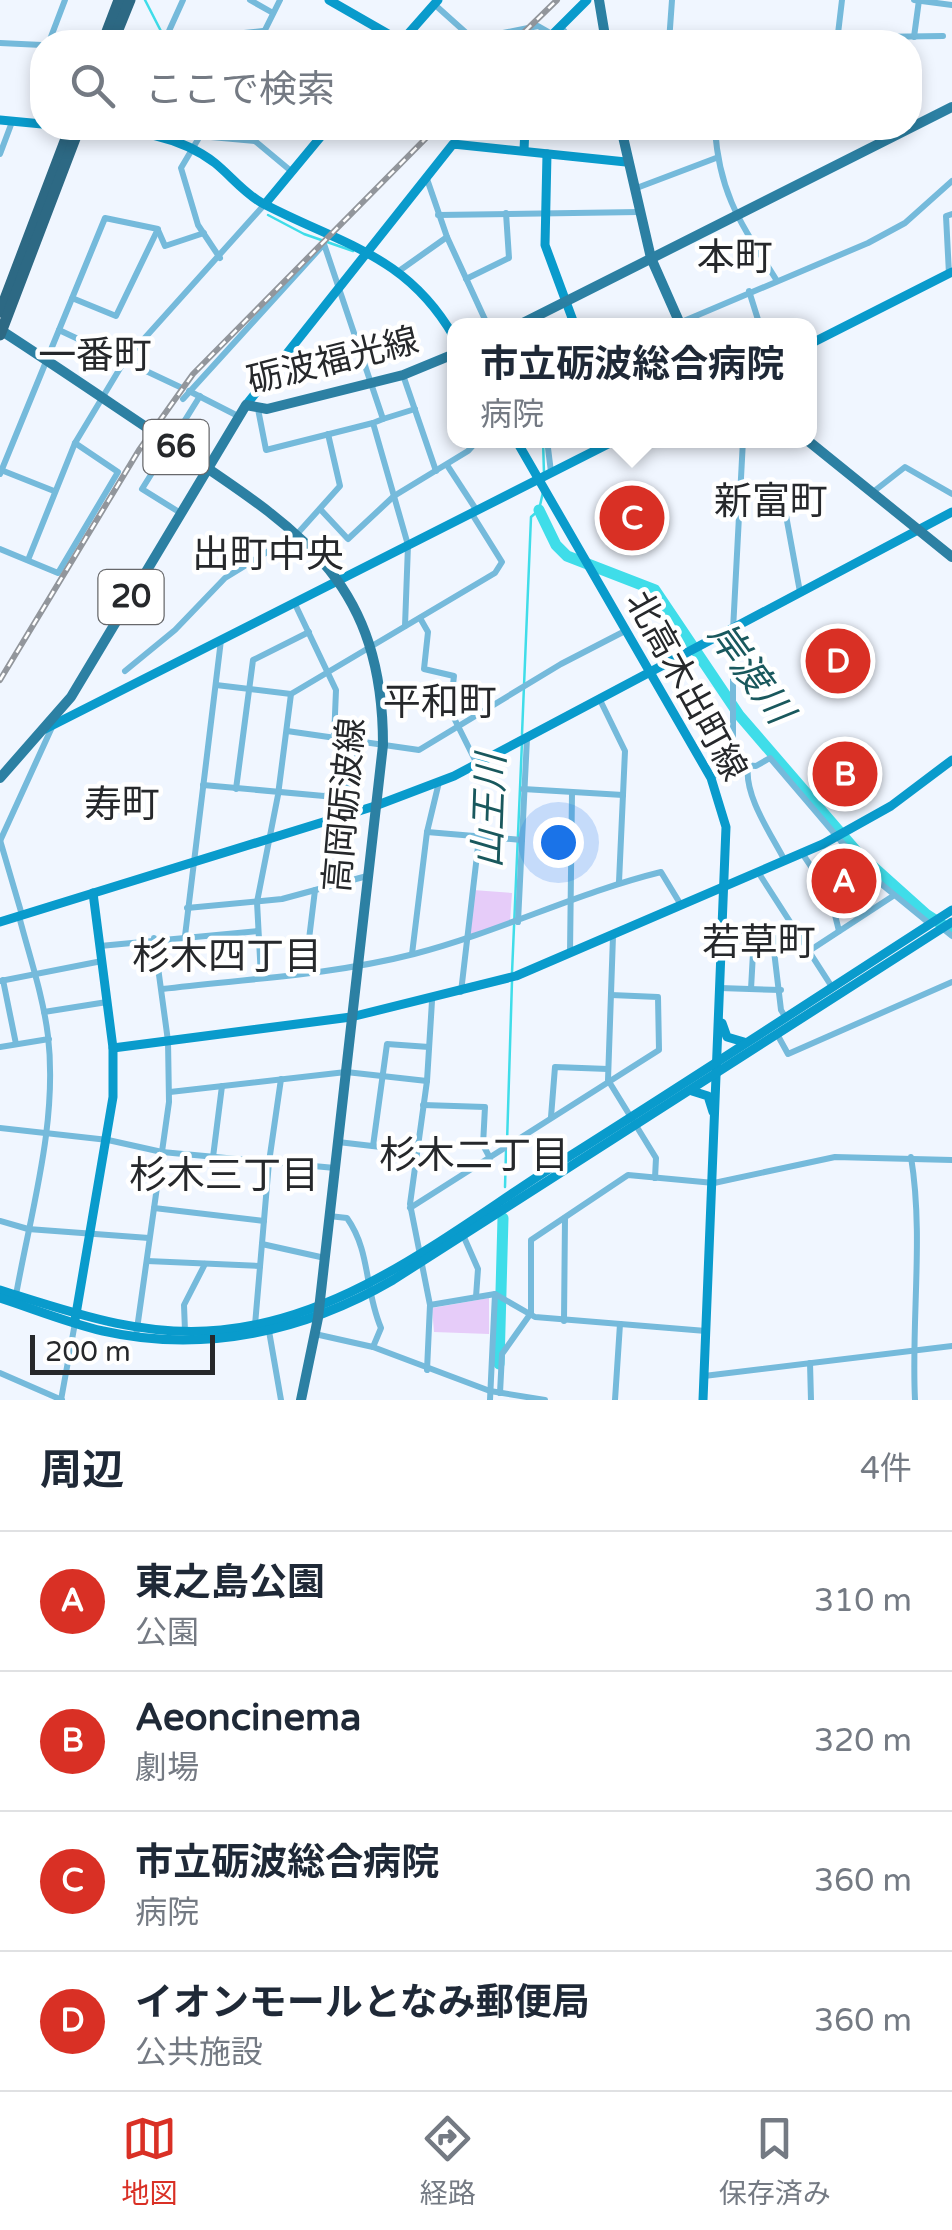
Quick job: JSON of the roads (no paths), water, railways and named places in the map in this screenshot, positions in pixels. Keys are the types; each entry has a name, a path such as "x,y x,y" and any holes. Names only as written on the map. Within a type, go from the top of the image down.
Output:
{"highway":[{"path":"108,30 119,0"},
{"path":"119,30 130,0"},
{"path":"0,312 65,140"},
{"path":"0,332 74,140"}],"main road":[{"path":"599,0 604,30"},
{"path":"922,122 952,107"},
{"path":"622,140 651,258 675,318"},
{"path":"533,318 885,140"},
{"name":"高岡砺波線","path":"0,332 298,533 336,580 370,646 379,683 383,745 319,1312 301,1400"},
{"name":"砺波福光線","path":"0,778 71,697 246,405 258,409 404,375 447,357"},
{"path":"817,448 952,557"}],"street":[{"path":"52,30 65,0"},
{"path":"169,30 182,0"},
{"path":"250,0 273,13"},
{"path":"264,30 280,0"},
{"path":"328,0 380,30"},
{"path":"556,30 587,0"},
{"path":"670,30 672,0"},
{"path":"838,30 842,0"},
{"path":"914,30 917,0 952,5"},
{"path":"412,30 436,2 465,30"},
{"path":"516,30 538,26 541,30"},
{"path":"560,26 563,30"},
{"path":"922,36 943,36"},
{"path":"0,42 30,43"},
{"path":"0,120 30,123"},
{"path":"0,154 12,122"},
{"path":"166,140 192,148 265,204 368,252 399,271 426,293 447,326"},
{"path":"197,140 181,168 204,232 220,258"},
{"path":"244,140 255,141 291,172"},
{"path":"28,560 75,444 124,360 220,258 318,140"},
{"path":"524,140 524,150"},
{"path":"715,140 718,173 736,214 777,281"},
{"path":"246,405 454,144 626,162"},
{"path":"548,154 543,212 545,245 571,318"},
{"path":"633,190 716,158"},
{"path":"427,179 446,237 484,318"},
{"path":"690,318 905,224 952,181"},
{"path":"438,216 639,212"},
{"path":"466,279 509,258 506,214"},
{"path":"817,340 951,273 946,216 952,214"},
{"path":"54,491 1,472 45,361 105,218 158,229"},
{"path":"158,229 165,246 204,232"},
{"path":"72,298 116,316 158,229"},
{"path":"399,271 446,237"},
{"path":"183,398 185,389 324,244 383,419"},
{"path":"748,291 757,318"},
{"path":"59,330 238,416"},
{"path":"404,375 436,471"},
{"path":"179,512 142,490 168,442 200,396"},
{"path":"258,409 266,450 414,408"},
{"path":"373,422 408,545 405,626"},
{"path":"124,671 175,630 225,578 298,533 340,486 328,434"},
{"path":"0,549 58,573 118,472 75,444"},
{"path":"320,509 348,539 394,496 468,448"},
{"name":"北高木出町線","path":"521,448 711,778 726,827 703,1400"},
{"path":"549,448 552,474"},
{"path":"16,1296 47,1132 48,1039 0,841 48,727 601,448"},
{"path":"733,764 733,630 743,448"},
{"path":"216,684 290,694 481,584 502,562 447,465"},
{"path":"872,492 904,467 952,494"},
{"path":"781,488 800,594"},
{"path":"0,922 375,806 439,782 952,512"},
{"path":"294,602 329,670 337,710 334,739"},
{"path":"420,618 428,632 424,670 454,676 450,710 477,764"},
{"path":"236,789 253,660 309,632"},
{"path":"286,732 418,750 561,664 625,632"},
{"path":"185,936 222,639"},
{"path":"261,978 257,902 278,795 290,694"},
{"path":"600,700 625,751 619,882"},
{"path":"518,922 527,738"},
{"path":"203,785 278,795 324,796 354,785 359,742"},
{"path":"711,778 733,764 748,766 770,758 893,896 930,924"},
{"path":"114,1048 352,1017 461,994 570,954 838,837 911,793 952,760"},
{"path":"748,766 747,776 762,816 785,861"},
{"path":"412,954 427,832 439,782"},
{"path":"523,789 623,795"},
{"path":"570,954 572,793"},
{"path":"427,832 522,840"},
{"path":"461,994 479,838"},
{"path":"802,853 830,895 838,931"},
{"path":"162,989 358,966 412,954 518,922 619,882 661,872 682,906"},
{"path":"758,872 832,988"},
{"path":"188,908 257,902 368,876"},
{"path":"305,972 315,890"},
{"path":"0,1373 62,1400 108,1140 114,1048 93,892"},
{"path":"809,951 893,896"},
{"path":"0,1298 136,1332 194,1340 269,1331 319,1312 367,1290 685,1093 748,1042 952,910"},
{"path":"419,1258 462,1235 717,1067 777,1034 952,922"},
{"path":"942,928 952,936"},
{"path":"723,929 782,940"},
{"path":"786,1018 780,1010 781,990 774,951 796,930"},
{"path":"100,946 154,938 258,932"},
{"path":"751,989 754,935"},
{"path":"613,936 609,1082 656,1158 655,1178"},
{"path":"136,1332 169,1092 168,1042 154,938"},
{"path":"16,1044 1,980 102,961"},
{"path":"777,1034 788,1054 952,982"},
{"path":"748,1042 733,1042 727,1037 720,994 781,990"},
{"path":"410,1208 659,1050 658,998 611,995"},
{"path":"427,1370 430,1305 410,1208 427,1081 432,1000"},
{"path":"44,1012 108,1002"},
{"path":"0,1047 48,1039"},
{"path":"373,1146 387,1044 429,1047"},
{"path":"551,1118 554,1067 608,1069"},
{"path":"169,1092 346,1072 427,1081"},
{"path":"255,1325 268,1162 281,1079"},
{"path":"213,1157 222,1086"},
{"path":"685,1093 702,1091 708,1096 715,1134"},
{"path":"423,1105 485,1107 483,1146 490,1158"},
{"path":"0,1128 108,1140 162,1152 335,1168"},
{"path":"338,1142 416,1152"},
{"path":"494,1393 502,1354 531,1312 532,1240 628,1176 714,1183 835,1157 952,1160"},
{"path":"910,1157 917,1194 912,1351 915,1400"},
{"path":"154,1208 264,1220"},
{"path":"329,1216 347,1218 363,1242 367,1290 381,1328 373,1347"},
{"path":"564,1321 565,1218"},
{"path":"0,1221 28,1230 149,1238"},
{"path":"462,1235 478,1269 476,1298"},
{"path":"262,1244 324,1258"},
{"path":"146,1261 260,1266"},
{"path":"185,1332 184,1305 204,1264"},
{"path":"0,1290 76,1319"},
{"path":"430,1305 495,1294 531,1312 564,1321 706,1331"},
{"path":"494,1393 495,1294"},
{"path":"136,1332 255,1325 319,1312"},
{"path":"615,1400 620,1324"},
{"path":"269,1331 281,1400"},
{"path":"314,1334 373,1347 494,1393 545,1400"},
{"path":"704,1376 952,1346"},
{"path":"810,1363 812,1400"}],"waterway":[{"path":"145,0 160,30"},
{"path":"268,215 304,234 353,251"},
{"name":"山王川","path":"543,448 544,474"},
{"name":"山王川","path":"522,734 531,517 539,510 543,492"},
{"name":"岸渡川","path":"539,510 556,545 567,556 655,590 739,715 858,853 926,914 952,931"},
{"name":"山王川","path":"512,973 522,742"},
{"name":"山王川","path":"507,1143 512,981"},
{"name":"山王川","path":"505,1187 506,1151"},
{"name":"山王川","path":"499,1364 503,1218"}],"railway":[{"path":"526,30 557,0"},
{"path":"0,680 139,450 193,374 424,140"}],"place":[{"name":"市立砺波総合病院","path":"632,518"},
{"name":"イオンモールとなみ郵便局","path":"838,661"},
{"name":"Aeoncinema","path":"845,774"},
{"name":"東之島公園","path":"844,881"}],"district":[{"name":"本町","path":"735,258"},
{"name":"一番町","path":"95,356"},
{"name":"新富町","path":"771,502"},
{"name":"出町中央","path":"268,555"},
{"name":"平和町","path":"440,703"},
{"name":"寿町","path":"122,805"},
{"name":"若草町","path":"759,943"},
{"name":"杉木四丁目","path":"227,957"},
{"name":"杉木二丁目","path":"474,1156"},
{"name":"杉木三丁目","path":"224,1176"}]}
